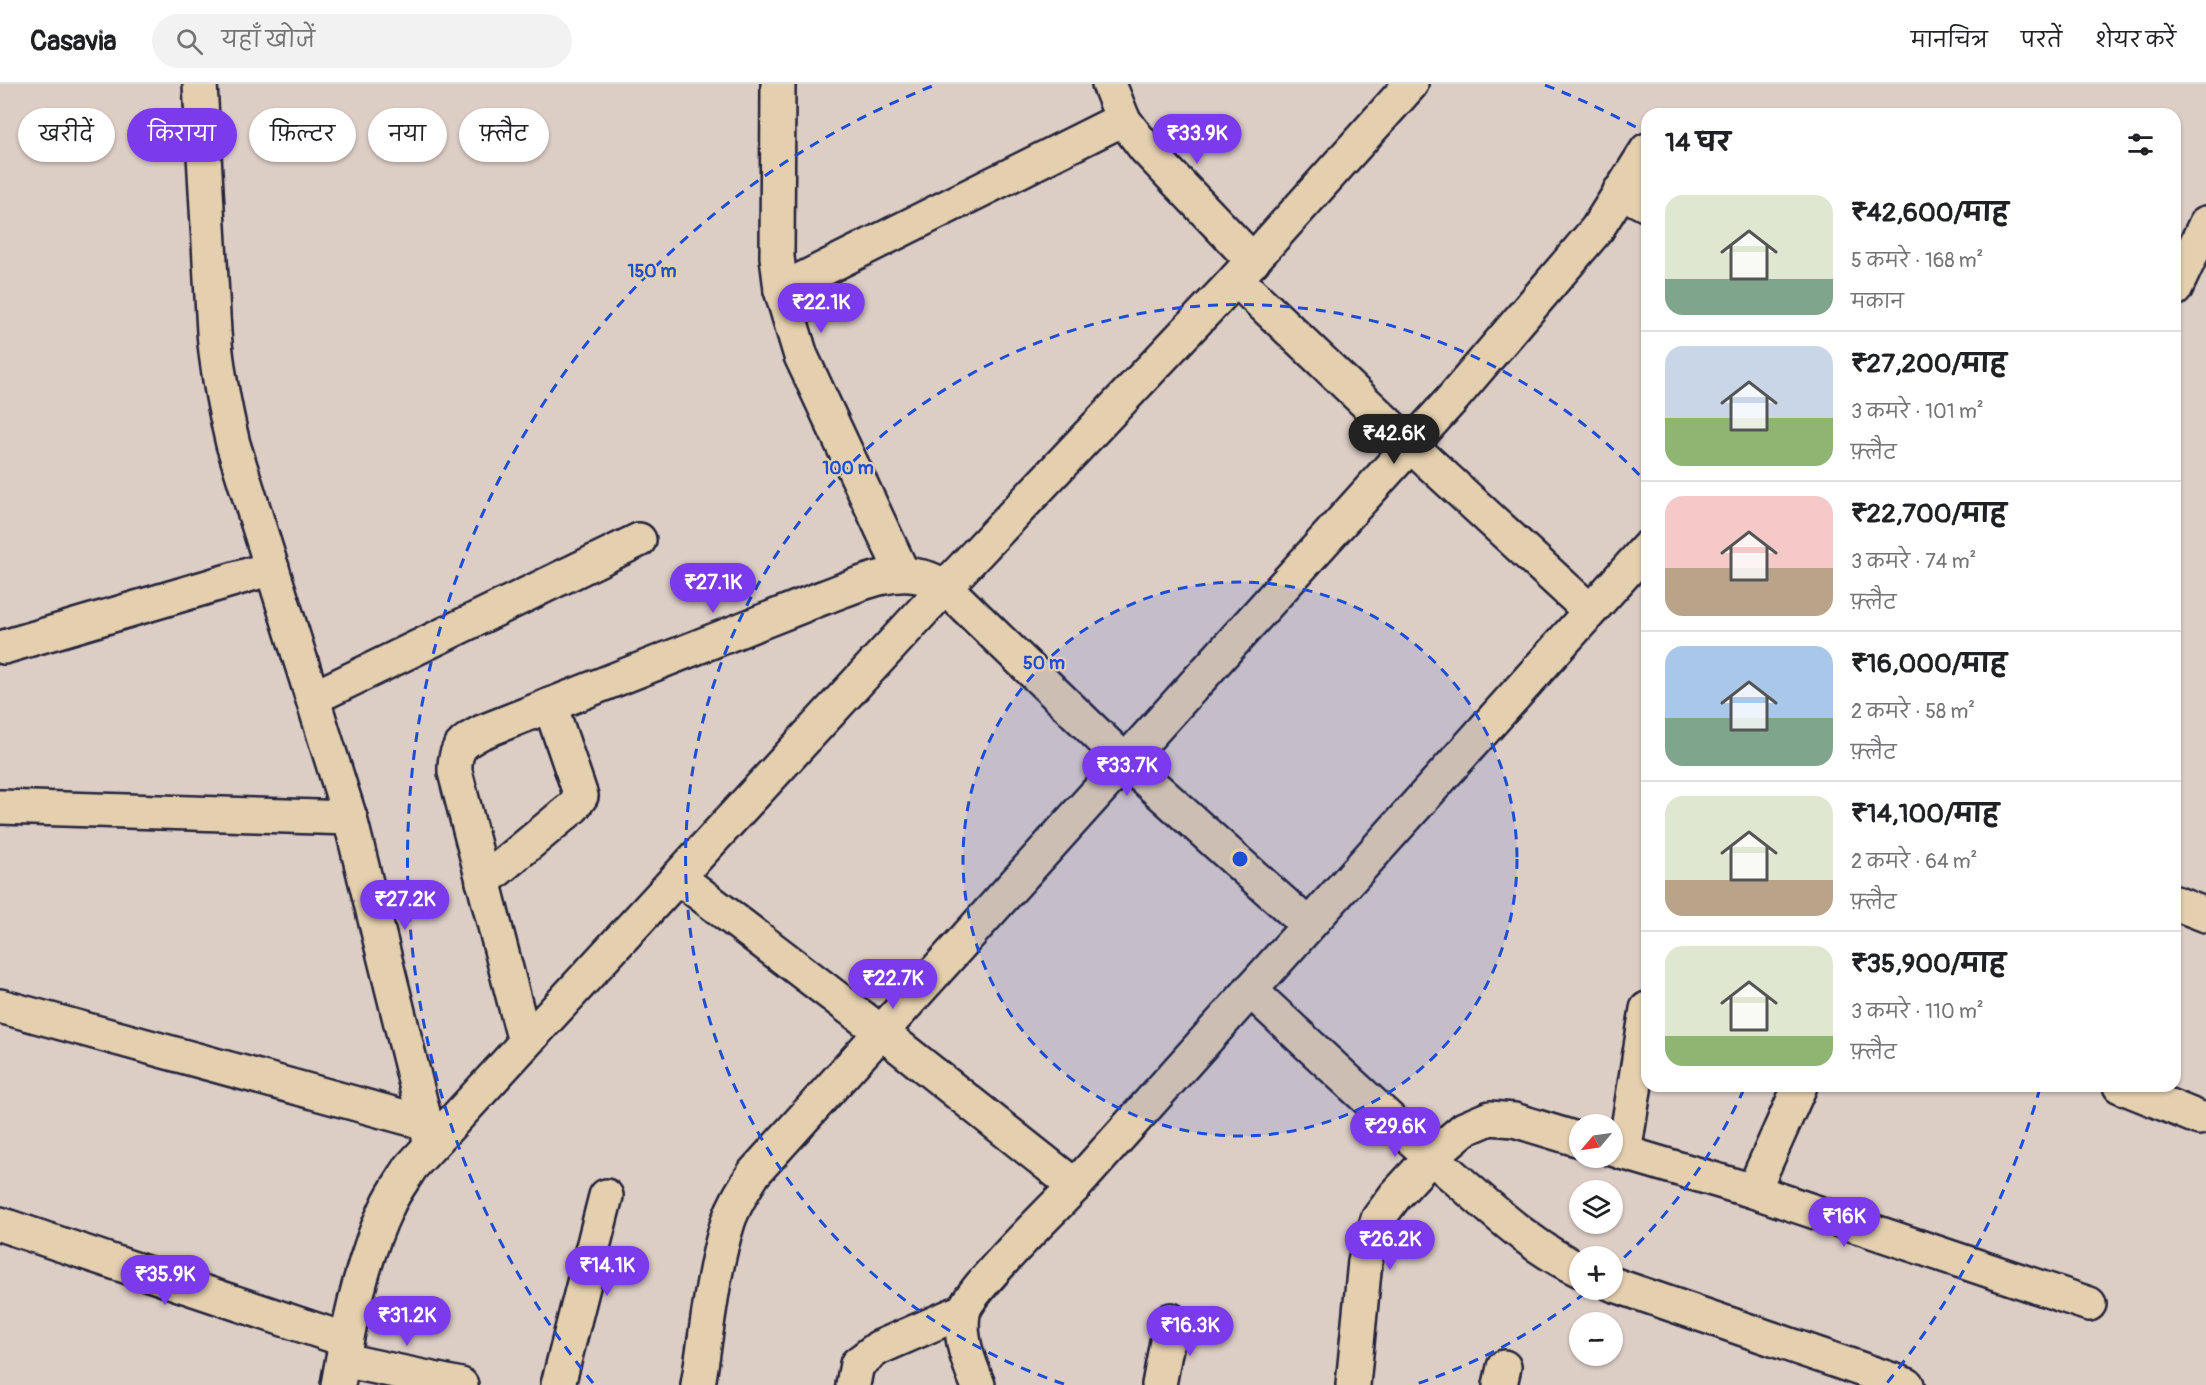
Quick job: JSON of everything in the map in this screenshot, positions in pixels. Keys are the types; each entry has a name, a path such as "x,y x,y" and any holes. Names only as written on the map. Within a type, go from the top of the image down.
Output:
{"street":[{"path":"200,84 218,371 233,444 350,818 429,1134"},
{"path":"778,84 777,257 781,290 801,356 903,574"},
{"path":"1109,84 1123,119 1244,270 1410,445 1590,611"},
{"path":"343,1361 364,1269 387,1206 429,1134 525,1042 945,587 1244,270 1411,84"},
{"path":"781,290 1123,119"},
{"path":"698,1385 720,1250 739,1197 754,1173 1410,445 1597,230 1634,198 1641,172"},
{"path":"2181,276 2206,223"},
{"path":"313,698 639,540"},
{"path":"853,1385 858,1364 878,1348 963,1311 981,1284 1075,1186 1641,555"},
{"path":"4,647 272,568"},
{"path":"525,1042 455,772 454,759 462,742 482,732 822,598 872,581 903,574 925,577 945,587 1125,761 1308,926"},
{"path":"483,882 573,807 580,796 550,705"},
{"path":"0,807 350,818"},
{"path":"678,877 881,1032 1075,1186"},
{"path":"2181,905 2206,915"},
{"path":"1250,990 1431,1157 1519,1234 1569,1265"},
{"path":"0,1006 429,1134"},
{"path":"1623,1127 1641,1038"},
{"path":"1753,1191 1797,1092"},
{"path":"2135,1092 2199,1118"},
{"path":"1353,1385 1365,1262 1378,1219 1395,1196 1431,1157 1464,1130 1490,1118 1514,1120 1569,1137"},
{"path":"1623,1152 1753,1191 2089,1304"},
{"path":"558,1385 606,1196"},
{"path":"0,1224 343,1361 461,1385"},
{"path":"1623,1288 1892,1383"},
{"path":"963,1311 963,1340 968,1361 978,1385"},
{"path":"1159,1385 1171,1320"}]}
